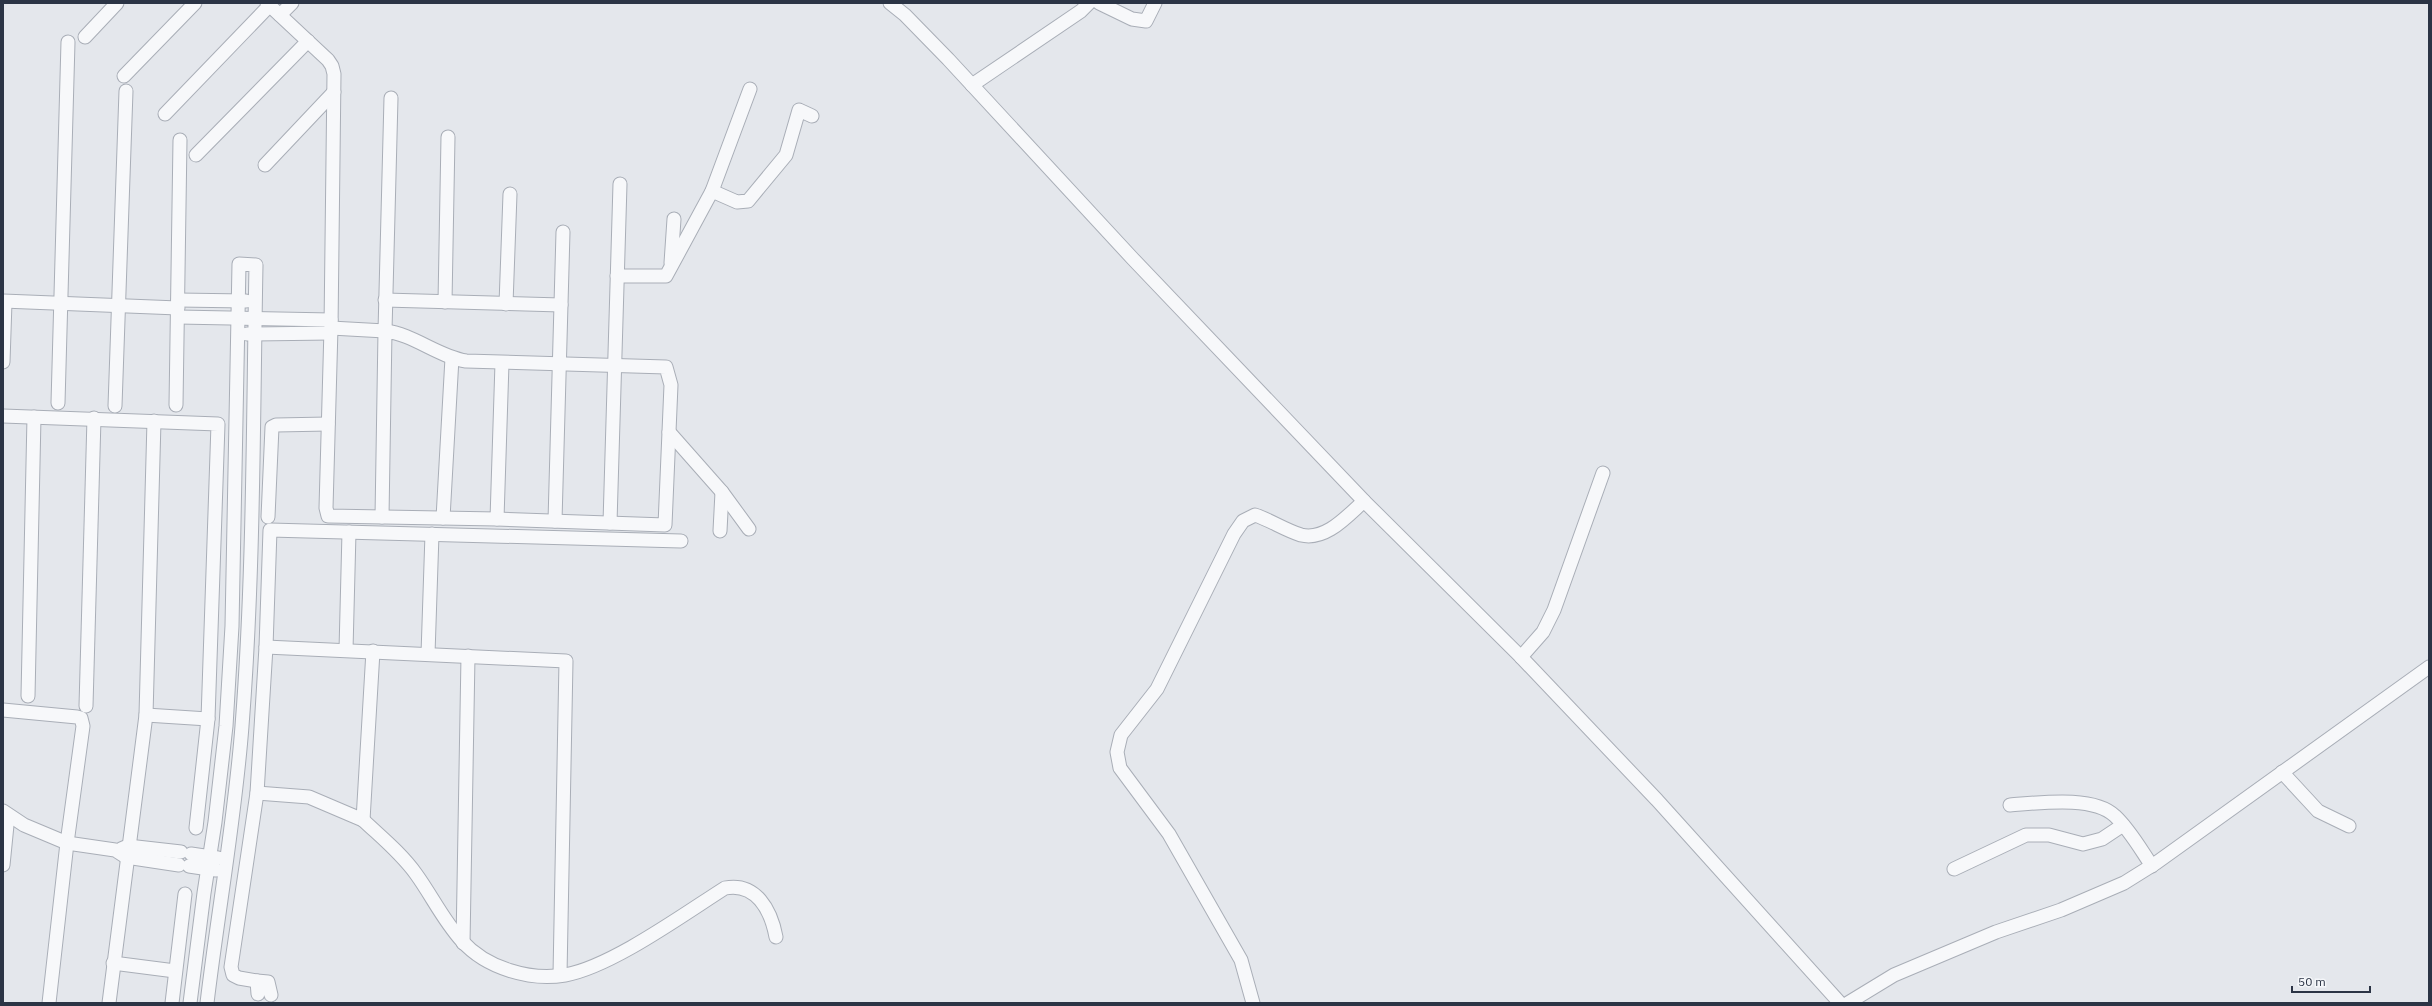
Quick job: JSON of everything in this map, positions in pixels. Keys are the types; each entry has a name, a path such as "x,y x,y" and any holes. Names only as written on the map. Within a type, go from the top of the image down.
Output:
{"street":[{"path":"85,37 117,3"},
{"path":"124,76 195,3"},
{"path":"280,15 292,3"},
{"path":"890,3 905,15 972,85 1132,259 1364,501 1521,657 1657,800 1840,1003"},
{"path":"972,85 1081,11 1089,3"},
{"path":"1099,3 1132,20 1146,21 1154,3"},
{"path":"3,362 4,302 178,308 238,320 255,320 331,327 384,331 410,340 452,358 502,363 666,367 671,385 665,526 497,518 382,516 333,517 326,513 331,327 334,92 332,66 308,41 268,4 165,114"},
{"path":"196,154 308,41"},
{"path":"58,402 62,303 68,42"},
{"path":"617,276 666,276 712,191 750,89"},
{"path":"115,406 126,91"},
{"path":"265,165 334,92"},
{"path":"382,516 384,331 391,98"},
{"path":"712,191 736,202 748,201 786,155 799,110 812,116"},
{"path":"445,302 448,137"},
{"path":"176,405 180,140"},
{"path":"610,523 620,184"},
{"path":"506,304 510,194"},
{"path":"671,267 674,219"},
{"path":"554,521 563,232"},
{"path":"190,1003 226,726 234,546 239,264 256,265 254,427 250,546 242,726 226,865 207,1003"},
{"path":"385,300 561,305"},
{"path":"178,308 238,301 255,301"},
{"path":"238,333 255,334 331,327"},
{"path":"443,518 452,358"},
{"path":"497,518 502,363"},
{"path":"3,416 94,418 218,424 208,719 196,828"},
{"path":"28,696 34,417"},
{"path":"86,706 94,418"},
{"path":"109,1003 127,852 146,715 154,421"},
{"path":"236,424 254,427"},
{"path":"268,516 272,427 276,425 328,424"},
{"path":"669,432 722,492 749,529"},
{"path":"1521,657 1543,632 1554,610 1603,473"},
{"path":"720,532 722,492"},
{"path":"1253,1003 1242,960 1169,834 1120,768 1117,752 1121,735 1157,689 1221,557 1243,521 1255,516 1301,534 1314,536 1329,530 1364,501"},
{"path":"271,995 268,982 239,978 233,975 231,967 257,793 266,647 270,530 681,541"},
{"path":"346,650 349,532"},
{"path":"428,654 432,534"},
{"path":"234,546 250,546"},
{"path":"266,647 566,661 560,975"},
{"path":"363,820 373,651"},
{"path":"463,943 468,656"},
{"path":"1848,1003 1894,975 1996,932 2060,910 2124,883 2152,866 2429,667"},
{"path":"3,710 77,717 82,721 49,1003"},
{"path":"146,715 208,719"},
{"path":"226,726 242,726"},
{"path":"2282,772 2318,811 2349,826"},
{"path":"257,793 309,796 363,820 392,847 416,874 443,919 463,943 483,960 505,969 539,977 560,975 596,964 637,943 725,888 736,886 756,896 767,909 773,920 776,937"},
{"path":"2010,805 2076,803 2098,808 2114,815 2123,825 2152,866"},
{"path":"6,813 24,825 67,843 226,865"},
{"path":"3,865 6,813"},
{"path":"1954,869 2026,835 2049,835 2083,844 2102,839 2123,825"},
{"path":"172,1003 185,894"},
{"path":"113,963 175,971"},
{"path":"257,981 258,994"}]}
